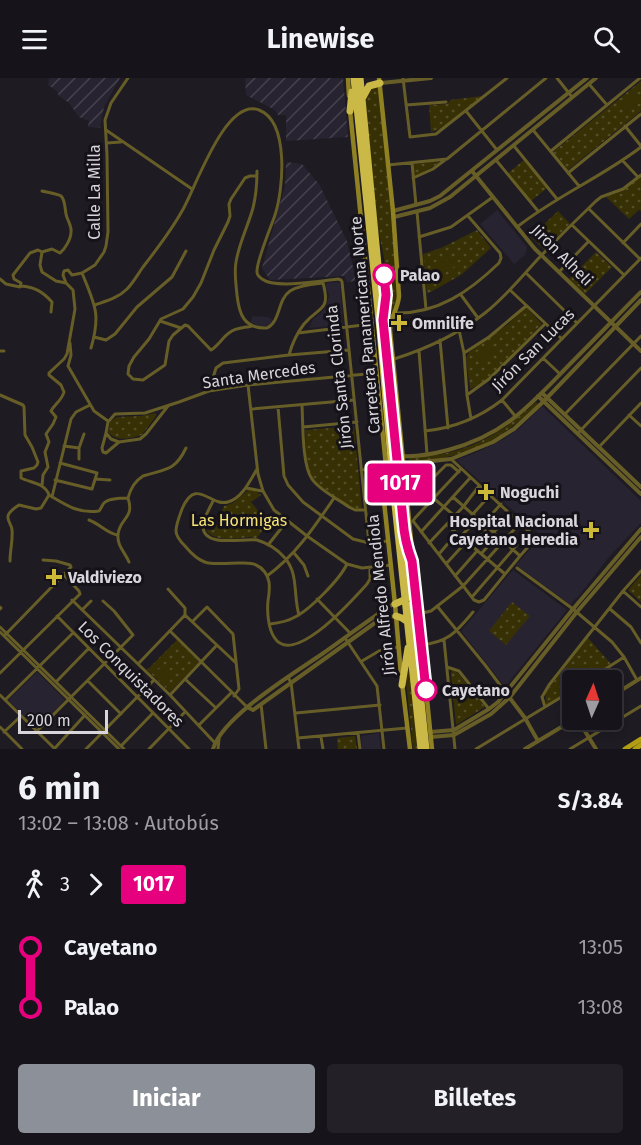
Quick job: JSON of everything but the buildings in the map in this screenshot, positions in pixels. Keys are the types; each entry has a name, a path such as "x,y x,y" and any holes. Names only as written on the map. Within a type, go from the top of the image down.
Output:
{"highway":[{"path":"350,111 354,78"},
{"name":"Carretera Panamericana Norte","path":"354,78 380,372 421,749"},
{"name":"Carretera Panamericana Norte","path":"360,78 426,749"},
{"path":"361,103 367,88 380,80"},
{"path":"383,493 388,471 389,439"},
{"path":"396,448 405,456"},
{"path":"403,520 406,497"},
{"path":"405,537 412,561"},
{"path":"395,604 406,599"},
{"path":"396,616 408,622"},
{"path":"402,685 409,637"}],"main road":[{"name":"Jirón Alfredo Mendiola","path":"348,78 372,324 380,372 383,493 410,749"},
{"path":"380,80 399,296 398,305 390,324 392,359 405,456 406,497 432,749"},
{"path":"625,749 641,739"},
{"path":"635,749 641,745"}],"street":[{"name":"Calle La Milla","path":"66,282 64,271 68,270 72,275 82,273 95,265 106,246 108,232 105,120 111,103 128,78"},
{"path":"380,80 431,78"},
{"path":"403,79 410,137 436,134 507,78"},
{"path":"413,178 433,169 447,159 546,78"},
{"path":"557,78 571,95"},
{"path":"393,214 417,212 440,204 533,130 587,78"},
{"path":"393,214 440,196 596,78"},
{"path":"551,151 640,78"},
{"path":"589,84 607,105"},
{"path":"406,105 446,102"},
{"path":"95,305 112,299 128,289 183,210 209,154 234,117 242,110 249,108 259,110 273,122 279,138 281,166 277,206 258,267 258,274 265,281 282,284 323,282"},
{"path":"466,111 497,151"},
{"path":"568,173 641,114"},
{"path":"517,227 557,199 603,174 641,146 625,126"},
{"path":"106,130 192,189"},
{"path":"533,130 579,186"},
{"path":"106,143 123,142"},
{"path":"514,146 557,199"},
{"path":"388,165 447,159"},
{"path":"496,160 538,211"},
{"path":"392,359 419,351 478,318 510,290 601,197 623,189 639,176 623,160"},
{"path":"412,163 416,205"},
{"path":"252,326 244,320 240,311 235,272 239,249 253,207 257,171"},
{"name":"Jirón Alheli","path":"472,171 542,255 641,351"},
{"path":"257,176 245,178 231,199 228,222 193,297 183,309 160,321 130,364 128,374 133,379 143,380 165,365 169,341 185,325 211,350 230,332 238,328 272,326 283,299 290,292 323,282"},
{"path":"21,286 21,282 14,278 14,273 30,253 50,249 62,252 71,234 62,196 42,191"},
{"path":"419,237 451,227 493,197"},
{"path":"589,208 640,259"},
{"path":"417,212 426,309"},
{"path":"395,313 403,314 443,304 461,295 496,266 501,258 497,249 468,216"},
{"path":"623,243 641,224"},
{"path":"572,225 624,275"},
{"path":"560,271 588,242"},
{"path":"94,337 106,340 115,334 137,307 172,277 186,251"},
{"path":"42,252 40,265 42,272 56,281 66,282 74,293 75,309 68,351 64,359 49,373 62,385 64,392 61,400 51,411 56,417 46,434 50,442 45,452 48,467 43,475 42,486"},
{"name":"Jirón San Lucas","path":"425,431 448,428 462,423 502,400 640,259"},
{"path":"82,273 95,305 97,326 90,348"},
{"path":"526,273 577,323"},
{"path":"0,279 9,285 32,287 41,292 52,302 51,312"},
{"name":"Jirón Santa Clorinda","path":"323,282 341,280 369,543"},
{"path":"288,355 298,333 324,305 327,294 323,282"},
{"path":"510,290 561,339"},
{"path":"405,456 454,448 480,440 506,425 540,395 641,292"},
{"path":"461,295 478,318"},
{"path":"405,464 451,459 493,442 514,429 641,300"},
{"path":"464,353 489,337 526,306"},
{"path":"160,321 181,328"},
{"path":"298,333 372,324"},
{"path":"467,395 489,379 545,324"},
{"path":"459,330 464,353 471,419"},
{"path":"564,414 641,336"},
{"path":"440,340 448,428"},
{"path":"69,341 71,355 68,366 94,411 108,422 103,452 106,453 120,442"},
{"path":"209,391 216,368 223,363 349,350"},
{"path":"419,351 427,454"},
{"path":"543,358 560,374"},
{"path":"579,432 641,369"},
{"name":"Santa Mercedes","path":"108,422 117,414 141,414 209,391 380,372"},
{"path":"249,385 257,469 262,491 274,510 347,564 362,568 391,565"},
{"path":"0,395 24,407 25,435 38,465 21,471 20,476 24,480 46,488 50,496 86,513 99,511 104,502 109,500 128,498"},
{"path":"540,395 640,491"},
{"path":"252,409 354,400"},
{"path":"502,400 516,417"},
{"path":"545,400 564,414 579,432"},
{"path":"599,447 641,403"},
{"path":"10,561 13,531 9,512 19,505 41,508 50,496 72,416 90,405"},
{"path":"302,405 308,472 315,483 335,497 355,510 365,510"},
{"path":"106,432 111,439 120,442 140,439 168,406"},
{"path":"278,407 284,476 288,485 303,502 353,539 369,543 388,541"},
{"path":"157,409 160,415"},
{"path":"629,415 641,426"},
{"path":"303,427 357,422"},
{"path":"79,459 79,448 84,434"},
{"path":"586,439 599,447 640,491"},
{"path":"64,446 79,448"},
{"path":"129,562 120,546 118,535 129,514 129,493 142,476 179,462 186,448"},
{"path":"451,459 460,471"},
{"path":"55,480 92,489 96,479 97,473 60,464"},
{"path":"424,488 446,465 451,465 470,477 536,538 484,600 479,602 474,600 413,519 460,471"},
{"path":"421,466 424,488 468,528 460,537"},
{"path":"361,470 383,468"},
{"path":"257,469 246,488 226,503 213,501 199,494 191,496 182,509 176,531 179,538 198,560 206,563 249,563 263,569 270,584 268,603 270,624 277,640 291,645 308,638 335,618 367,584 370,579 370,567"},
{"path":"421,532 470,477"},
{"path":"96,479 110,480"},
{"path":"429,543 463,507 479,486"},
{"path":"246,488 262,491"},
{"path":"472,515 490,495"},
{"path":"267,576 286,560 307,536 335,497"},
{"path":"453,497 520,556"},
{"path":"213,501 203,526 209,537 217,540 254,540 275,549 286,560 295,577 299,615"},
{"path":"483,524 501,504"},
{"path":"493,533 510,513"},
{"path":"89,520 118,535"},
{"path":"268,545 287,521"},
{"path":"418,614 431,611 462,586 520,523"},
{"path":"447,525 505,574"},
{"path":"471,546 487,528"},
{"path":"454,732 498,702 641,529"},
{"path":"472,597 529,531"},
{"path":"439,554 456,534"},
{"path":"455,576 497,536"},
{"path":"431,735 454,732 491,714 510,698 574,611 641,537"},
{"path":"446,564 466,542"},
{"path":"293,552 304,565 308,576"},
{"path":"5,635 71,567 56,561 43,560"},
{"path":"270,624 287,621 299,615 337,580 347,564"},
{"path":"517,568 612,642 639,680 622,690"},
{"path":"545,707 542,697 544,691 641,571"},
{"path":"0,674 80,592 64,575"},
{"path":"138,664 185,615 185,608 168,589"},
{"path":"623,591 641,607"},
{"path":"317,599 350,633"},
{"path":"72,600 215,742"},
{"path":"82,610 91,601"},
{"path":"37,731 133,634 114,611 102,601"},
{"path":"170,631 233,695 253,710 346,640 350,633 395,604"},
{"path":"437,606 525,718 538,741"},
{"path":"193,621 207,607 233,634 239,689 199,725"},
{"path":"609,609 631,627 641,643"},
{"path":"421,645 444,640 458,631 473,612"},
{"path":"185,615 237,664"},
{"name":"Los Conquistadores","path":"57,616 189,749"},
{"path":"213,749 220,734 247,707 346,640 379,620 396,616"},
{"path":"0,630 121,748 153,713"},
{"path":"5,700 73,633"},
{"path":"346,640 377,686 384,749"},
{"path":"444,640 455,749"},
{"path":"170,695 217,645"},
{"path":"361,661 379,651 399,647"},
{"path":"56,682 89,648"},
{"path":"604,670 624,657"},
{"path":"0,665 4,669"},
{"path":"39,668 56,682 85,715 103,731"},
{"path":"447,668 460,672 489,709"},
{"path":"288,678 291,682 296,713 299,749"},
{"path":"185,679 216,708"},
{"path":"86,749 154,680"},
{"path":"88,681 121,714"},
{"path":"0,695 54,749 85,715"},
{"path":"476,749 562,697"},
{"path":"261,704 266,749"},
{"path":"296,713 380,705"},
{"path":"570,749 641,706"},
{"path":"152,748 185,712"},
{"path":"4,732 21,716"},
{"path":"0,727 22,749"},
{"path":"525,749 562,727"},
{"path":"298,738 407,728"},
{"path":"584,730 596,749"},
{"path":"358,733 360,749"},
{"path":"218,749 220,734"},
{"path":"321,736 323,749"}],"shaded area":[{"path":"49,78 120,78 104,107 100,128 88,127 89,121 79,117 69,103 48,85"},
{"path":"245,78 343,78 348,137 286,141 286,115 278,115 275,110 246,95"},
{"path":"286,162 302,164 319,184 347,241 356,281 347,282 344,276 270,280 262,268 285,186"},
{"path":"497,210 527,247 525,255 514,264 480,224"},
{"path":"338,282 343,325 309,328 313,319 327,305 329,295 325,285"},
{"path":"252,316 272,319 270,325 260,327 251,322"},
{"path":"542,406 641,501 641,523 609,557 571,605 516,565 542,536 457,461 502,440 520,428"},
{"path":"513,570 567,610 505,687 461,631"},
{"path":"37,672 65,700 37,729 8,700"},
{"path":"379,733 381,749 362,749 361,736"}],"green space":[{"path":"641,81 641,111 568,170 553,152"},
{"path":"375,85 378,87 398,293 393,315 387,326 384,258 375,214 365,99 368,90"},
{"path":"482,96 440,129 431,132 429,105 447,104 450,100"},
{"path":"633,96 639,103 627,113 621,106"},
{"path":"524,160 547,188 531,201 508,173"},
{"path":"438,161 439,163 417,176 414,175 413,164"},
{"path":"641,176 641,211 639,210 629,219 606,197 622,191"},
{"path":"558,211 570,224 551,243 538,230"},
{"path":"477,230 491,248 461,275 427,294 423,254 441,248"},
{"path":"538,230 551,243 544,250 531,237"},
{"path":"596,252 612,267 585,294 569,279"},
{"path":"450,258 454,267 437,277 435,267"},
{"path":"525,308 542,324 498,370 488,379 470,389 466,358 469,352 507,325"},
{"path":"487,345 493,353 480,361 475,353"},
{"path":"536,402 538,404 518,422 496,438 472,450 432,460 409,462 409,458 447,453 484,440 506,427"},
{"path":"156,413 142,435 120,439 108,432 110,422 117,417"},
{"path":"354,426 362,509 349,506 318,484 311,477 306,461 305,430"},
{"name":"Las Hormigas","path":"248,490 256,491 261,495 251,502 268,523 256,539 251,537 221,538 210,534 206,530 214,530 224,506 233,503"},
{"path":"641,575 641,602 628,590"},
{"path":"512,602 530,616 506,645 489,631"},
{"path":"588,638 612,665 604,670 563,670"},
{"path":"177,640 199,662 170,692 147,670"},
{"path":"409,657 418,749 413,749 406,681"},
{"path":"160,668 171,679 164,686 154,675"},
{"path":"452,670 458,673 485,707 456,725 451,674"},
{"path":"562,671 562,696 546,704 545,693"},
{"path":"355,736 357,749 338,749 337,738"}],"bus line":[{"name":"1017","path":"384,275 386,295 383,320 403,520 412,561 426,690"}],"place":[{"name":"Palao","path":"384,275"},
{"name":"Omnilife","path":"399,323"},
{"name":"Noguchi","path":"486,492"},
{"name":"Hospital Nacional Cayetano Heredia","path":"591,530"},
{"name":"Valdiviezo","path":"54,577"},
{"name":"Cayetano","path":"426,690"}]}
